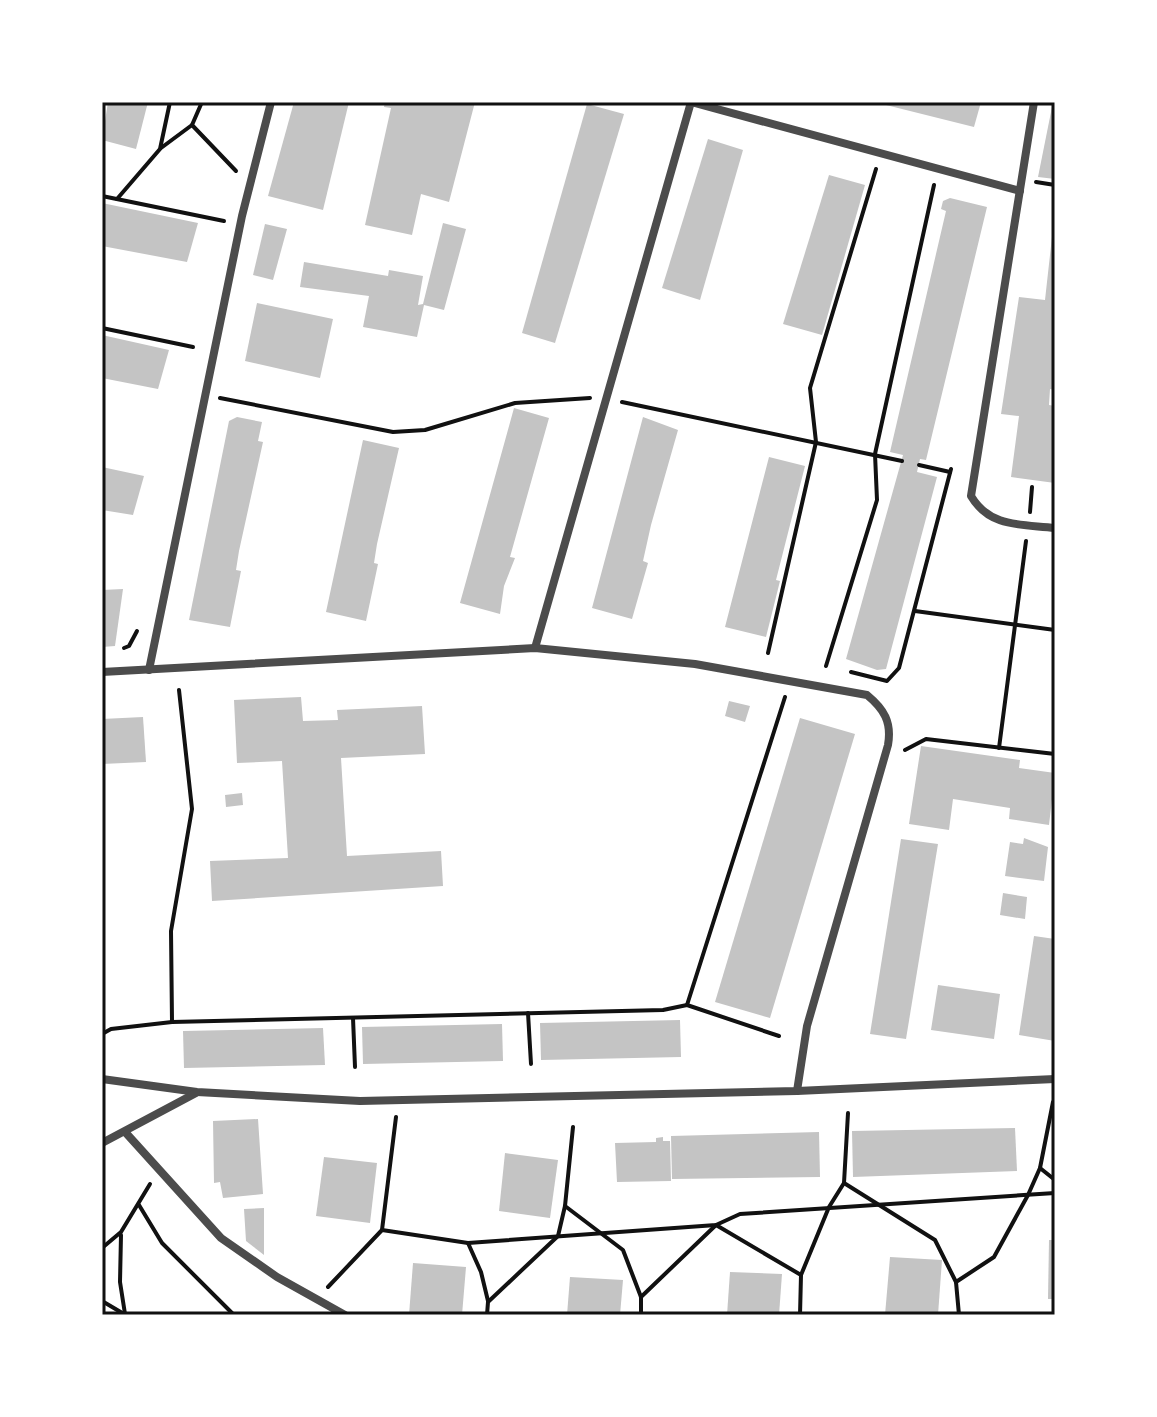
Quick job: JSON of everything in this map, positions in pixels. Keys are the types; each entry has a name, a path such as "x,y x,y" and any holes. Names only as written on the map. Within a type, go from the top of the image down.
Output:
{"street":[{"path":"149,670 242,216 271,102"},
{"path":"535,648 691,102 1020,191"},
{"path":"1034,102 971,496 986,516 1055,528"},
{"path":"102,672 535,648 695,664 867,695 879,705 890,731 888,745 807,1026 797,1091"},
{"path":"102,1079 197,1092 360,1101 797,1091 1055,1079"},
{"path":"102,1143 126,1133 197,1092"},
{"path":"126,1133 221,1238 277,1277 345,1315"}],"path":[{"path":"160,149 170,102"},
{"path":"117,199 160,149 192,125 202,102"},
{"path":"192,125 236,171"},
{"path":"768,653 816,442 810,388 876,169"},
{"path":"1034,182 1055,185"},
{"path":"826,666 877,500 875,454 934,185"},
{"path":"102,196 224,221"},
{"path":"102,328 193,347"},
{"path":"218,397 393,432 425,430 515,403 590,398"},
{"path":"616,401 902,461"},
{"path":"851,672 887,681 899,668 950,470 919,465"},
{"path":"999,748 1032,487"},
{"path":"915,611 1055,630"},
{"path":"124,648 129,646 137,631"},
{"path":"172,1022 171,931 192,809 179,690"},
{"path":"687,1005 785,697"},
{"path":"905,750 926,739 1055,754"},
{"path":"102,1034 111,1029 172,1022 663,1010 687,1005 779,1036"},
{"path":"528,1013 531,1064"},
{"path":"353,1018 355,1067"},
{"path":"956,1282 994,1257 1028,1195 1040,1168 1053,1102"},
{"path":"800,1315 801,1275 829,1207 844,1183 848,1113"},
{"path":"318,1297 382,1230 396,1117"},
{"path":"488,1302 558,1236 565,1206 573,1127"},
{"path":"1040,1168 1055,1180"},
{"path":"102,1248 121,1232 139,1205 151,1182 142,1173"},
{"path":"844,1183 935,1240 956,1282 959,1315"},
{"path":"641,1297 716,1225 740,1214 829,1207 883,1207 1055,1193"},
{"path":"139,1205 162,1243 234,1315"},
{"path":"565,1206 623,1250 641,1297 641,1315"},
{"path":"382,1230 468,1243 716,1225 801,1275"},
{"path":"121,1232 120,1282 125,1315"},
{"path":"468,1243 481,1272 488,1302 487,1315"},
{"path":"102,1301 125,1315"}],"building":[{"path":"108,102 148,102 136,149 102,140"},
{"path":"294,102 349,102 323,210 268,196"},
{"path":"385,102 475,102 449,202 421,194 412,235 365,225 391,108 384,107"},
{"path":"878,102 981,102 974,127 878,103"},
{"path":"1055,102 1055,179 1038,177"},
{"path":"587,104 624,114 555,343 522,333"},
{"path":"708,139 743,150 700,300 662,288"},
{"path":"829,175 865,185 822,335 783,324"},
{"path":"950,198 987,207 926,460 920,459 917,472 937,477 886,669 877,670 846,659 903,455 890,452 946,211 941,209 943,201"},
{"path":"102,203 198,223 187,262 102,246"},
{"path":"443,223 466,229 444,310 424,305 417,337 363,327 369,296 300,287 304,262 388,276 389,270 423,276 418,305 423,304"},
{"path":"265,224 287,229 273,280 253,275"},
{"path":"1052,237 1055,237 1055,390 1050,389 1049,405 1055,406 1055,483 1011,477 1019,416 1001,414 1019,297 1045,300"},
{"path":"257,303 333,319 320,378 245,361"},
{"path":"102,335 169,350 158,389 102,378"},
{"path":"514,408 549,418 510,557 515,558 504,586 500,614 460,603"},
{"path":"237,417 262,422 258,441 263,442 239,551 236,570 241,571 230,627 189,620 229,421"},
{"path":"643,417 678,430 651,525 643,561 648,563 632,619 592,608"},
{"path":"363,440 399,448 377,544 374,563 378,564 366,621 326,612"},
{"path":"769,457 805,466 776,580 780,581 766,637 725,627"},
{"path":"102,467 144,476 133,515 102,510"},
{"path":"123,589 115,646 102,647 102,590"},
{"path":"301,697 303,721 338,720 337,710 422,706 425,754 341,758 347,856 441,851 443,886 212,901 210,861 288,858 282,761 237,763 234,700"},
{"path":"729,701 750,706 745,722 725,716"},
{"path":"143,717 146,762 102,764 102,719"},
{"path":"800,718 855,734 770,1018 715,1002"},
{"path":"921,746 1020,760 1019,768 1055,773 1049,825 1009,819 1010,808 953,799 949,830 909,824"},
{"path":"242,793 243,805 226,807 225,795"},
{"path":"1024,838 1048,847 1044,881 1005,876 1010,842 1023,844"},
{"path":"901,839 938,844 906,1039 870,1034"},
{"path":"1003,893 1027,897 1025,919 1000,915"},
{"path":"1034,936 1055,939 1055,1041 1019,1035"},
{"path":"938,985 1000,994 994,1039 931,1030"},
{"path":"680,1020 681,1057 541,1060 540,1023"},
{"path":"502,1024 503,1061 363,1064 362,1027"},
{"path":"323,1028 325,1065 184,1068 183,1031"},
{"path":"258,1119 263,1194 223,1198 220,1182 214,1183 213,1121"},
{"path":"1015,1128 1017,1171 853,1177 852,1131"},
{"path":"819,1132 820,1177 672,1179 671,1136"},
{"path":"663,1137 663,1141 670,1141 671,1181 617,1182 615,1143 656,1142 656,1138"},
{"path":"505,1153 558,1160 550,1218 499,1211"},
{"path":"324,1157 377,1163 370,1223 316,1216"},
{"path":"264,1208 264,1255 246,1241 244,1209"},
{"path":"1049,1240 1055,1240 1055,1299 1048,1299"},
{"path":"890,1257 942,1260 938,1315 885,1315"},
{"path":"413,1263 466,1267 462,1315 409,1315"},
{"path":"730,1272 782,1274 779,1315 727,1315"},
{"path":"570,1277 623,1280 620,1315 567,1315"}]}
